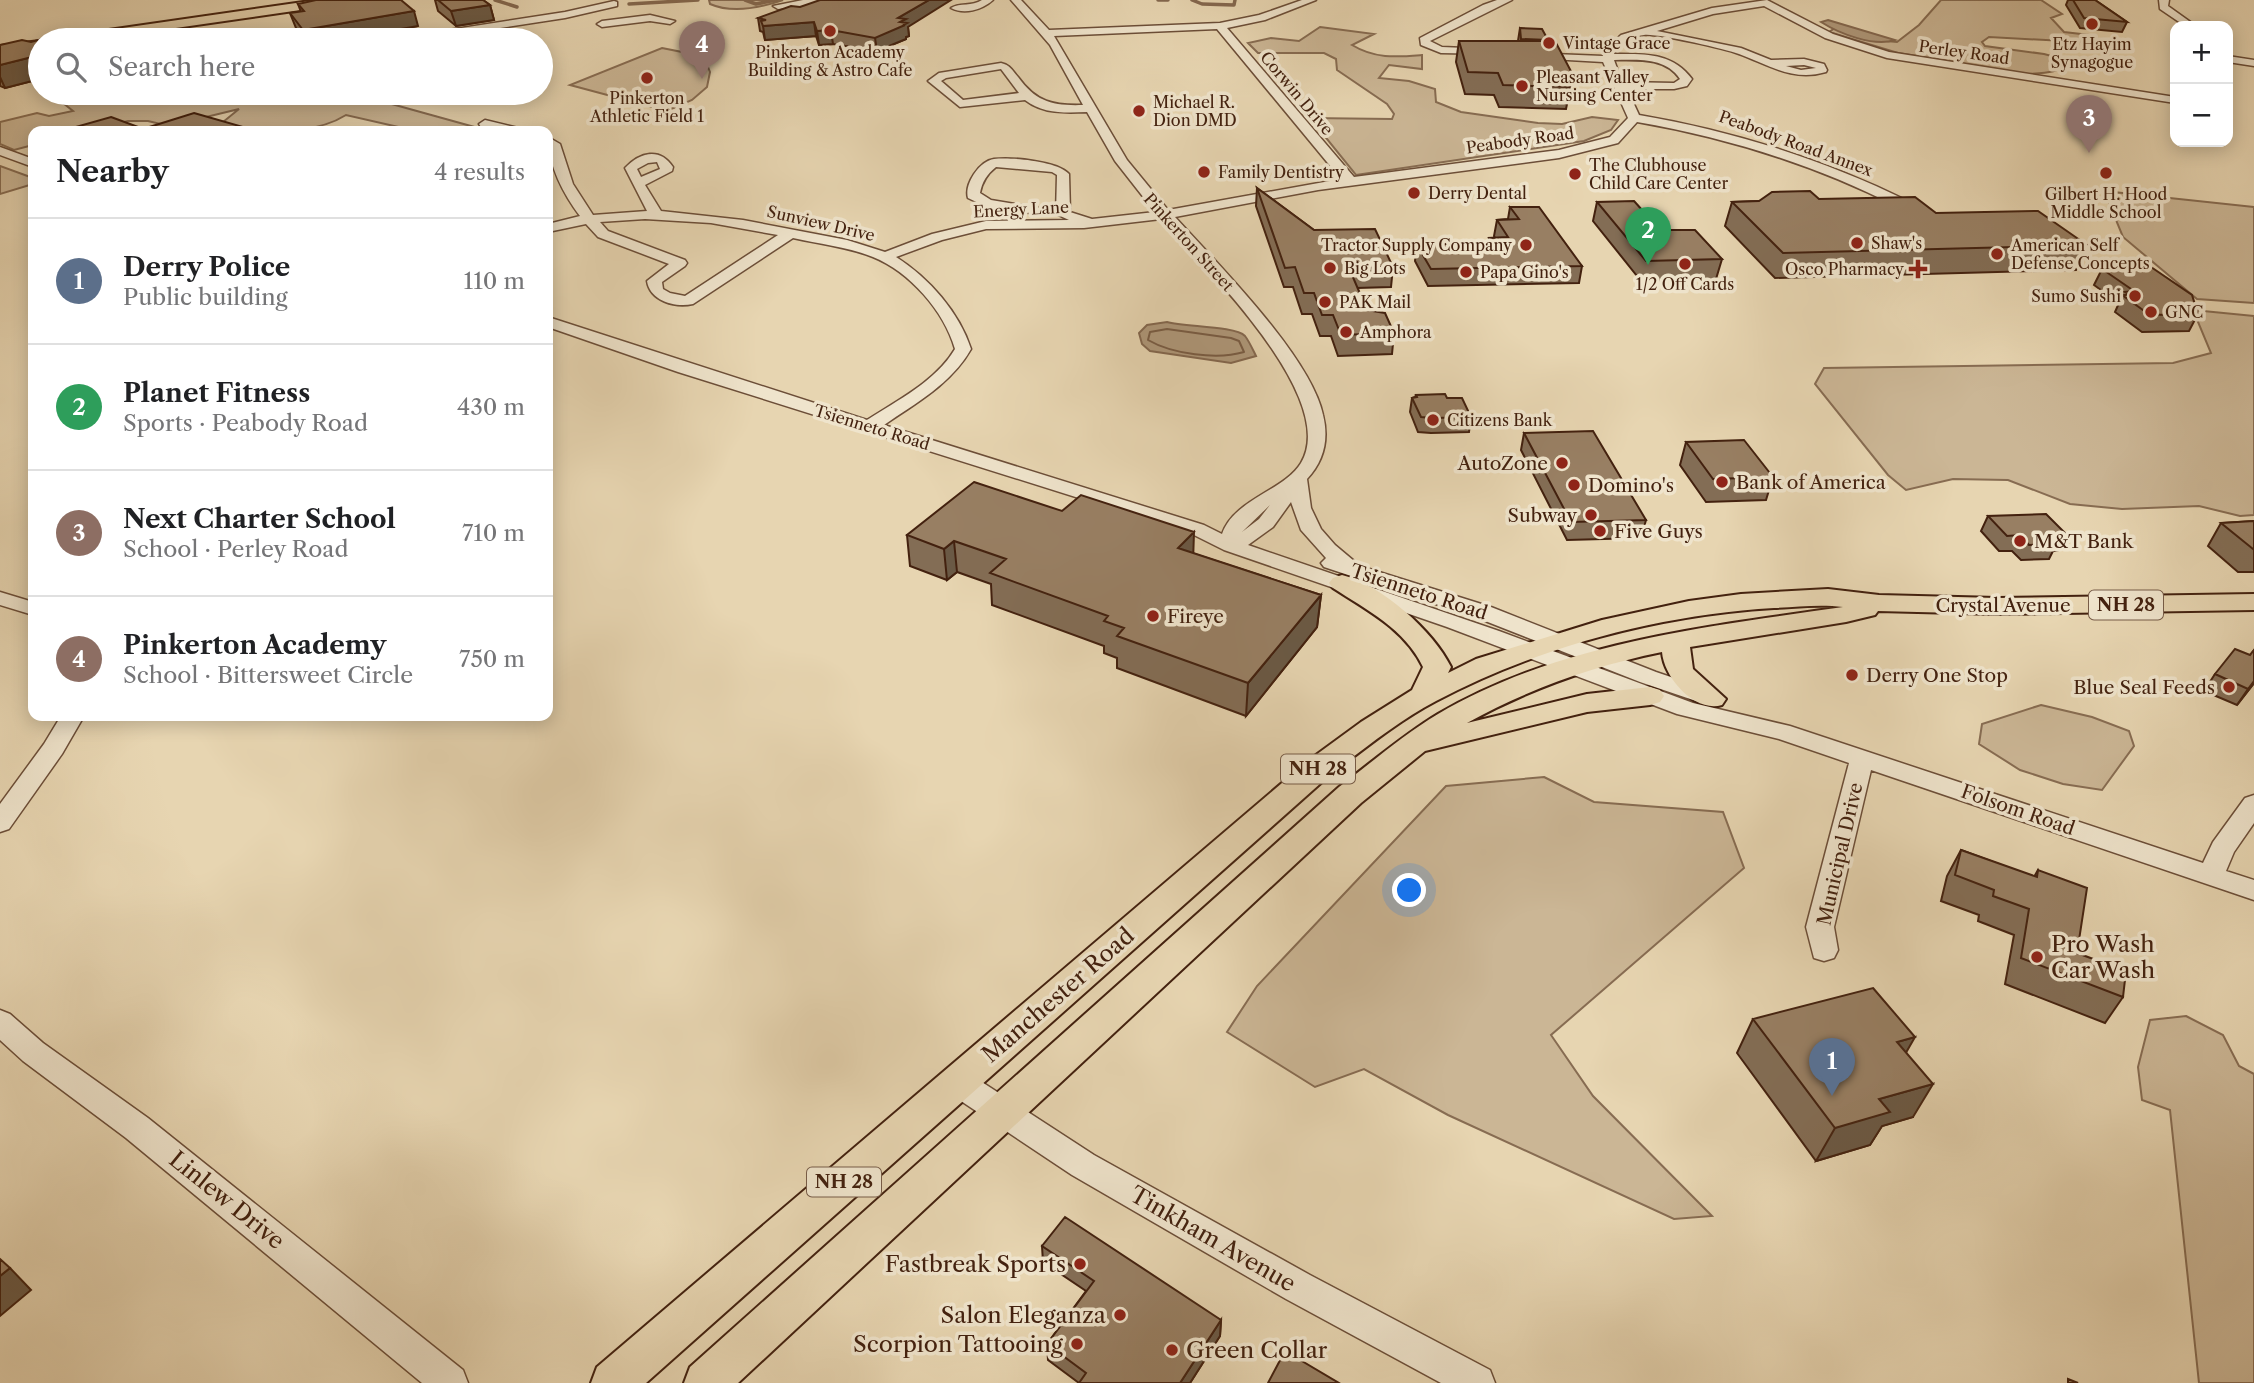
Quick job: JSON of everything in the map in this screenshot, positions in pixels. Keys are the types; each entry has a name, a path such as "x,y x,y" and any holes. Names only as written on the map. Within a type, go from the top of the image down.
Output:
{"main road":[{"path":"150,28 342,0"},
{"path":"1352,578 1390,614 1422,639 1432,653 1437,667 1423,696"},
{"name":"Crystal Avenue","path":"1565,653 1648,616 1729,604 1828,597 1879,603 2068,606 2254,602"},
{"name":"Crystal Avenue","path":"1530,650 1601,658 1677,641 1846,614 1879,603"},
{"path":"1677,641 1673,656 1677,668 1712,699"},
{"name":"Manchester Road","path":"613,1383 1320,767 1371,729 1423,696 1486,665 1530,650"},
{"name":"NH 28","path":"706,1383 1350,795 1449,720 1506,691 1565,653"},
{"path":"1412,746 1587,703 1650,696"}],"street":[{"path":"956,8 978,8 988,0"},
{"name":"Pinkerton Street","path":"1016,0 1047,33 1130,175 1259,322 1313,406 1318,426 1316,444 1277,510 1237,538"},
{"path":"1047,33 1220,26 1272,15 1311,0"},
{"path":"1505,53 1441,50 1426,45 1424,40 1486,7 1507,0"},
{"path":"2164,0 2163,7 2184,21"},
{"path":"778,6 826,1 847,3"},
{"path":"1607,58 1615,43 1645,31 1712,10 1762,1"},
{"name":"Perley Road","path":"1762,1 1829,36 1887,55 2170,99"},
{"path":"484,28 614,4"},
{"path":"605,27 650,18 670,21"},
{"name":"Corwin Drive","path":"1220,26 1350,181"},
{"path":"1645,31 1736,50 1769,63"},
{"path":"1518,54 1669,61 1679,67 1686,79 1683,84 1674,86 1620,85"},
{"path":"1607,58 1631,106 1634,118"},
{"path":"2233,60 2254,62"},
{"path":"1026,96 960,104 934,80 946,74 1001,66 1005,67 1026,96 1049,109 1092,108"},
{"name":"Peabody Road","path":"1164,215 1350,181 1577,150 1614,140 1634,118"},
{"name":"Peabody Road Annex","path":"1634,118 1730,136 1839,175 1903,204"},
{"path":"485,124 493,126"},
{"path":"553,144 564,183 581,212 608,237 680,263 657,278 654,287 665,297 688,301 791,233"},
{"path":"0,151 28,161"},
{"path":"1063,214 1063,174 1055,168 994,163 988,167 973,189 973,195 987,203 1063,214 1091,223"},
{"path":"638,183 656,215"},
{"name":"Sunview Drive","path":"553,227 589,219 656,215 732,222 791,233 884,257 907,272 931,295 958,335 963,349 953,365 938,378 870,426"},
{"name":"Energy Lane","path":"884,257 937,237 986,225 1091,223 1164,215"},
{"name":"Tsienneto Road","path":"553,324 684,368 1197,529 1237,538 1352,578 1530,650"},
{"path":"1293,483 1314,537 1339,559 1352,578"},
{"name":"Tsienneto Road","path":"1352,578 1482,612 1565,653"},
{"path":"0,598 28,607"},
{"name":"Folsom Road","path":"1565,653 1650,696 1728,721 1782,732 2254,890"},
{"name":"Folsom Road","path":"1601,658 1765,720 1782,732"},
{"path":"0,823 54,748 69,721"},
{"name":"Municipal Drive","path":"1824,950 1820,927 1862,758"},
{"path":"2211,875 2222,849 2254,804"},
{"name":"Linlew Drive","path":"0,1022 33,1052 137,1128 450,1383"},
{"name":"Tinkham Avenue","path":"957,1082 1083,1165 1298,1287 1477,1383"}],"shaded area":[{"path":"709,0 783,0 756,7 728,9 710,4"},
{"path":"1941,0 2041,0 2062,14 2051,18 2064,32 2090,35 2083,42 1989,37 1982,42 1985,46 2044,54 2071,61 2057,70 2028,74 1898,53 1829,32 1835,28 1864,39 1897,42 1919,25"},
{"path":"1320,27 1374,34 1352,45 1369,53 1422,55 1422,69 1389,65 1379,78 1409,81 1435,89 1436,102 1461,112 1538,123 1562,124 1592,117 1618,120 1611,130 1584,141 1356,175 1310,118 1392,119 1394,114 1387,104 1337,70 1336,59 1324,53 1258,53 1248,43 1271,38 1299,41"},
{"name":"Pinkerton Athletic Field 1","path":"662,48 692,54 706,62 710,72 707,87 692,100 667,111 570,85"},
{"path":"66,105 395,105 471,126 394,126 346,115 319,126 224,126 223,122 239,109 169,126 148,121 128,121 108,126 28,126 28,146 14,150 0,144 0,122 37,113 49,116 73,111"},
{"path":"0,166 28,176 28,186 0,194"},
{"path":"2104,191 2254,207 2254,303 2197,299 2123,237"},
{"path":"2193,310 2254,316 2254,515 2240,516 2199,506 2122,509 2070,504 2008,480 1953,479 1906,490 1888,475 1815,384 1824,368 2173,363 2211,353"},
{"path":"2041,705 2092,717 2129,731 2134,746 2102,790 2063,784 2020,770 1979,744 1982,724"},
{"path":"1544,777 1594,802 1723,812 1744,868 1551,1035 1593,1096 1712,1216 1674,1219 1448,1115 1364,1069 1315,1087 1227,1032 1257,986 1446,786"},
{"path":"2186,1016 2223,1035 2239,1066 2254,1074 2254,1383 2199,1383 2170,1110 2142,1100 2138,1067 2150,1020"}],"water":[{"path":"1828,20 1895,40 1867,41 1821,22"},
{"path":"1167,322 1221,328 1240,333 1245,336 1256,356 1231,363 1150,351 1142,344 1139,333 1147,325"}],"building":[{"path":"316,0 401,0 414,11 301,28 290,13 304,11 298,4"},
{"path":"438,0 483,0 490,5 451,11"},
{"path":"820,0 929,0 898,18 906,19 900,22 907,23 905,25 875,38 831,30 817,31 814,22 763,26 761,21 766,20 758,18 791,6 800,7"},
{"path":"2073,0 2095,0 2127,22 2084,18"},
{"path":"1520,28 1542,29 1548,40 1521,39"},
{"path":"22,40 28,41 28,58 0,65 0,45"},
{"path":"1459,41 1555,41 1573,75 1564,74 1570,87 1503,85 1498,73 1468,72"},
{"path":"194,113 240,126 153,126"},
{"path":"111,117 136,126 79,126"},
{"path":"1257,188 1314,230 1375,229 1393,267 1349,268 1367,310 1385,313 1394,333 1341,335 1333,315 1322,315 1314,293 1304,293 1295,267 1285,268"},
{"path":"1810,191 1819,199 1915,197 1936,213 2038,211 2087,245 1783,253 1732,202 1759,201 1772,192"},
{"path":"1634,201 1660,230 1695,230 1722,259 1646,261 1597,202"},
{"path":"1510,207 1539,207 1582,266 1431,269 1417,245 1492,243 1489,238 1508,237 1497,220 1519,219"},
{"path":"2151,267 2192,295 2198,314 2150,315 2122,295 2130,295 2125,292 2134,291 2102,269"},
{"path":"1445,394 1447,398 1462,398 1471,417 1421,417 1412,398 1417,397 1416,395"},
{"path":"1593,431 1646,520 1571,522 1524,433"},
{"path":"1744,440 1773,477 1713,479 1686,442"},
{"name":"Fireye","path":"974,482 1062,511 1081,495 1194,532 1178,548 1321,595 1248,683 1117,636 1124,628 1104,621 1108,616 990,573 1006,559 954,541 944,549 907,535"},
{"path":"2046,514 2067,535 2048,535 2056,544 2029,545 2020,535 2007,536 1988,516"},
{"path":"2254,521 2253,549 2221,523"},
{"path":"2235,649 2250,655 2254,650 2254,681 2248,689 2215,674"},
{"path":"1961,850 2037,877 2038,870 2087,888 2077,953 2126,971 2123,997 2021,958 2029,909 1993,896 1994,890 1955,875"},
{"path":"1873,988 1915,1037 1897,1042 1933,1084 1879,1099 1890,1112 1835,1128 1753,1019"},
{"path":"1065,1217 1221,1320 1180,1383 1079,1383 1086,1373 1047,1344 1094,1281 1042,1246"},
{"path":"0,1259 10,1268 0,1276"},
{"path":"1285,1351 1339,1383 1268,1383"}],"waterway":[{"path":"495,0 517,7"},
{"path":"629,4 698,0"},
{"path":"745,0 756,4 776,0"},
{"path":"1158,0 1168,0"},
{"path":"1192,0 1202,4 1234,5 1235,0"}],"place":[{"name":"Etz Hayim Synagogue","path":"2092,24"},
{"name":"Pinkerton Academy Building & Astro Cafe","path":"830,31"},
{"name":"Vintage Grace","path":"1549,43"},
{"name":"Pinkerton Athletic Field 1","path":"647,78"},
{"name":"Pinkerton Academy","path":"702,79"},
{"name":"Pleasant Valley Nursing Center","path":"1522,86"},
{"name":"Michael R. Dion DMD","path":"1139,111"},
{"name":"Next Charter School","path":"2089,153"},
{"name":"Family Dentistry","path":"1204,172"},
{"name":"Gilbert H. Hood Middle School","path":"2106,173"},
{"name":"The Clubhouse Child Care Center","path":"1575,174"},
{"name":"Derry Dental","path":"1414,193"},
{"name":"Shaw's","path":"1857,243"},
{"name":"Tractor Supply Company","path":"1526,245"},
{"name":"American Self Defense Concepts","path":"1997,254"},
{"name":"1/2 Off Cards","path":"1685,264"},
{"name":"Planet Fitness","path":"1648,265"},
{"name":"Big Lots","path":"1330,268"},
{"name":"Osco Pharmacy","path":"1918,269"},
{"name":"Papa Gino's","path":"1466,272"},
{"name":"Sumo Sushi","path":"2135,296"},
{"name":"PAK Mail","path":"1325,302"},
{"name":"GNC","path":"2151,312"},
{"name":"Amphora","path":"1346,332"},
{"name":"Citizens Bank","path":"1433,420"},
{"name":"AutoZone","path":"1562,463"},
{"name":"Bank of America","path":"1722,482"},
{"name":"Domino's","path":"1574,485"},
{"name":"Subway","path":"1591,515"},
{"name":"Five Guys","path":"1600,531"},
{"name":"M&T Bank","path":"2020,541"},
{"name":"Fireye","path":"1153,616"},
{"name":"Derry One Stop","path":"1852,675"},
{"name":"Blue Seal Feeds","path":"2229,687"},
{"name":"Pro Wash Car Wash","path":"2037,957"},
{"name":"Derry Police","path":"1832,1096"},
{"name":"Fastbreak Sports","path":"1080,1264"},
{"name":"Salon Eleganza","path":"1120,1315"},
{"name":"Scorpion Tattooing","path":"1077,1344"},
{"name":"Green Collar","path":"1172,1350"}]}
